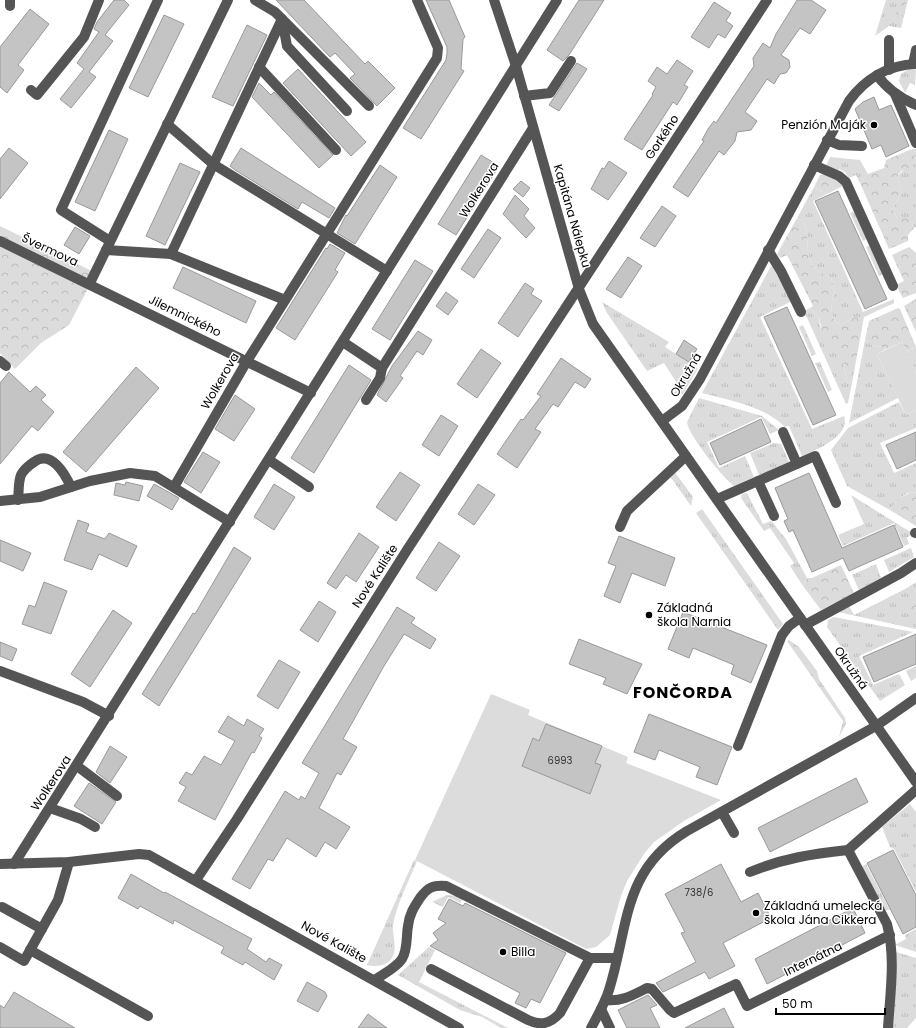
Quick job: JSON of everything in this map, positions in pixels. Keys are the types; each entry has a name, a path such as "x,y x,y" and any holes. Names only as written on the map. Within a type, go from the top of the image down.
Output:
{"street":[{"path":"31,90 37,95 84,37 99,0"},
{"path":"158,0 61,210 108,245 171,254 285,300"},
{"path":"90,283 228,0"},
{"path":"255,0 275,12 369,106"},
{"name":"Wolkerova","path":"174,487 247,361 437,58 438,48 417,0"},
{"name":"Kapitána Nálepku","path":"494,0 516,66 579,289 593,324 662,421"},
{"name":"Wolkerova","path":"14,864 109,716 557,0"},
{"name":"Gorkého","path":"579,289 768,0"},
{"path":"171,254 282,19"},
{"path":"282,19 287,46 347,111"},
{"path":"889,40 889,70"},
{"name":"Okružná","path":"876,726 662,421 682,406 700,379 849,101 857,90 876,75 914,64 916,50"},
{"path":"524,96 550,93 571,61"},
{"path":"259,67 336,150"},
{"path":"876,75 885,86 895,94 916,105"},
{"path":"895,94 916,143"},
{"path":"167,124 213,164 326,235 387,271"},
{"name":"Wolkerova","path":"366,400 380,378 382,368 534,128"},
{"path":"827,140 840,145 862,146"},
{"path":"814,165 843,178 893,286"},
{"name":"Švermova","path":"0,241 90,283"},
{"path":"768,250 781,271 801,312"},
{"name":"Jilemnického","path":"90,283 311,393"},
{"name":"Nové Kalište","path":"196,880 237,819 348,642 579,289"},
{"path":"343,342 382,368"},
{"path":"783,432 796,464"},
{"path":"620,527 627,511 686,456"},
{"path":"717,499 815,456 836,503"},
{"path":"18,500 20,476 26,467 36,460 47,459 55,462 65,475 71,487"},
{"path":"269,460 309,487"},
{"path":"0,501 40,497 90,481 130,473 155,476 230,522"},
{"path":"758,481 774,516"},
{"path":"738,746 782,635 789,626 803,621 901,573 916,563"},
{"path":"0,671 83,702 109,716"},
{"path":"591,1028 603,1004 617,958 630,904 640,879 650,863 674,839 876,726 916,698"},
{"path":"876,726 916,782"},
{"path":"77,766 117,796"},
{"path":"750,872 777,861 805,855 848,850 916,790"},
{"path":"50,808 81,819 95,828"},
{"path":"722,812 734,833"},
{"path":"848,850 887,924 890,935 892,948 888,1028"},
{"name":"Nové Kalište","path":"69,862 139,854 149,855 459,1028"},
{"path":"0,864 69,862 58,900 24,961 0,947"},
{"path":"374,980 396,966 402,959 406,947 408,925 412,908 424,892 434,885 446,886 590,958 617,958"},
{"path":"2,907 42,929"},
{"name":"Internátna","path":"603,1004 622,1000 647,988 652,989 670,1010 674,1012 736,984 747,1006 890,935"},
{"path":"30,950 148,1016"},
{"path":"431,969 528,1020 541,1024 554,1020 560,1013 590,958"},
{"path":"603,1004 610,1028"}],"green space":[{"path":"886,0 908,0 901,28 889,26 875,36"},
{"path":"897,0 907,0 900,24 898,24 896,19"},
{"path":"907,70 916,70 915,85 910,83 905,93 899,81 901,74"},
{"path":"915,149 916,227 914,228 912,222 897,218 893,210 900,194 900,187 897,177 915,157"},
{"path":"915,149 915,157 910,167 901,171 897,177 900,187 900,194 893,210 897,218 905,218 912,222 914,228 908,235 908,241 889,249 860,183 868,174 884,168 886,160"},
{"path":"830,157 860,160 868,174 860,183 856,175 849,178 845,172 839,169 837,172 826,166"},
{"path":"825,174 832,176 843,186 827,194 814,187 820,175"},
{"path":"814,187 827,194 813,201 863,312 894,299 894,303 864,317 855,317 841,325 833,320 831,305 835,292 831,278 812,266 808,251 807,232 802,221 797,218"},
{"path":"855,211 867,239 863,241 850,213"},
{"path":"797,218 802,221 807,232 808,251 812,266 831,278 835,292 831,305 833,320 841,325 855,317 864,317 852,383 847,381 843,362 823,334 819,317 810,308 813,306 787,255 780,258 777,254"},
{"path":"0,226 96,273 69,325 41,343 15,369 0,353"},
{"path":"870,246 883,274 879,276 866,247"},
{"path":"909,247 916,253 916,293 903,298 896,285 904,281 892,255"},
{"path":"771,266 776,270 792,301 760,317 812,429 844,416 845,423 837,436 823,446 802,456 789,426 785,427 777,420 757,409 702,393"},
{"path":"916,299 916,332 904,306"},
{"path":"602,302 669,342 665,347 698,368 683,394 675,397 673,393 680,388 664,363 647,371 607,313"},
{"path":"810,308 819,317 820,326 843,362 847,381 852,383 848,403 846,404 804,311"},
{"path":"898,308 900,309 916,347 906,352 902,342 886,349 872,345 865,340 869,321"},
{"path":"803,325 816,354 812,356 799,327"},
{"path":"865,340 872,345 886,349 877,354 898,398 849,423"},
{"path":"902,342 916,373 916,410 906,415 877,354"},
{"path":"916,347 916,373 906,352"},
{"path":"820,362 832,390 828,392 815,363"},
{"path":"699,398 762,416 779,430 770,434 761,417 707,442 719,468 745,456 754,477 734,486 699,446 687,422"},
{"path":"899,402 906,415 916,410 916,428 880,443 894,473 916,463 916,493 908,493 904,495 890,510 847,486 831,450 848,428"},
{"path":"774,443 781,444 789,462 759,475 750,453"},
{"path":"674,471 693,497 691,506 669,475"},
{"path":"912,492 916,493 916,526 890,510 899,498"},
{"path":"747,493 763,524 771,521 786,539 807,578 803,586 790,566 794,563 770,528 764,531 741,498 742,494"},
{"path":"851,495 912,533 907,538 909,544 904,546 894,523 843,546 838,535 864,524"},
{"path":"702,509 783,624 778,630 696,513"},
{"path":"911,548 914,557 889,572 884,560"},
{"path":"876,564 881,578 859,590 852,575"},
{"path":"841,565 854,593 821,610 803,586 807,578 812,578"},
{"path":"916,582 916,629 838,612 849,606 854,615"},
{"path":"916,600 916,620 910,617 910,605"},
{"path":"834,617 913,632 859,656 873,685 899,674 905,685 880,701 827,627 828,620"},
{"path":"789,640 799,647 817,671 819,679 845,718 846,724 839,737 843,721 787,641"},
{"path":"916,666 916,678 911,681 906,671"},
{"path":"491,694 530,710 528,715 628,757 626,763 721,800 684,821 654,842 644,854 627,881 621,896 610,935 596,947 586,949 415,860"},
{"path":"910,804 916,812 916,892 894,849 890,847 882,827"},
{"path":"414,860 417,861 400,900 393,925 395,946 394,954 387,963 374,966 367,965"},
{"path":"866,864 890,910 883,910 862,867"},
{"path":"447,895 464,897 460,903 448,897 443,907 432,902"},
{"path":"916,929 916,952 895,945 906,939 905,935"},
{"path":"429,947 435,950 419,982 508,1028 501,1028 482,1017 460,1010 398,975"},
{"path":"896,952 916,958 916,1018 907,1028 893,1028"}],"building":[{"path":"114,0 124,0 129,5 105,35 113,41 89,72 96,77 71,108 60,99 84,69 77,63 99,32 94,29 97,22"},
{"path":"276,0 304,0 365,64 368,61 395,88 377,106 350,78 355,74 335,53 330,57"},
{"path":"426,0 449,0 465,37 463,39 461,69 464,71 421,139 403,128 446,60 447,53 447,47"},
{"path":"579,0 604,0 569,55 563,61 547,50"},
{"path":"797,0 811,0 826,10 810,34 800,28 781,55 789,60 790,67 786,73 780,74 774,84 767,79 745,112 757,121 751,130 737,132 735,141 724,155 719,151 688,197 673,187 704,141 702,140 708,129 714,121 716,123 754,66 753,58 763,43 770,48 776,34"},
{"path":"714,2 731,13 726,21 733,26 725,38 718,34 709,48 691,37"},
{"path":"30,9 49,24 18,65 24,70 7,93 0,87 0,47"},
{"path":"164,15 184,24 148,97 129,88"},
{"path":"247,25 267,35 233,106 212,97"},
{"path":"677,60 693,71 684,85 688,87 677,105 673,102 642,150 624,139 653,95 652,94 656,87 648,81 657,67 667,74"},
{"path":"577,63 587,69 559,111 549,105"},
{"path":"298,69 366,142 351,156 283,83"},
{"path":"259,83 271,95 274,92 333,155 319,168 252,97"},
{"name":"Penzión Maják","path":"874,97 879,110 891,105 909,146 886,157 881,145 872,149 855,109 863,102"},
{"path":"109,130 128,139 95,211 75,202"},
{"path":"9,148 28,163 0,199 0,159"},
{"path":"241,148 335,208 329,218 302,202 298,209 235,170 230,166"},
{"path":"481,155 499,166 456,235 438,224"},
{"path":"609,161 627,173 608,200 591,189 602,168 604,169"},
{"path":"180,163 200,172 165,245 146,236"},
{"path":"380,165 397,177 355,244 337,233 346,215 347,216"},
{"path":"521,181 530,188 523,197 513,189"},
{"path":"838,191 887,299 865,309 815,201"},
{"path":"515,195 529,209 524,216 535,228 526,238 503,214"},
{"path":"662,206 676,216 655,247 640,238"},
{"path":"75,227 90,236 79,254 64,245"},
{"path":"488,229 501,238 474,278 461,269"},
{"path":"330,244 345,253 335,270 338,272 295,340 276,328 326,248 327,249"},
{"path":"628,257 642,266 621,298 606,289"},
{"path":"415,260 433,271 390,340 372,329"},
{"path":"183,267 256,301 246,323 173,288"},
{"path":"525,283 534,289 531,294 542,301 518,337 498,323"},
{"path":"446,292 458,301 448,315 436,306"},
{"path":"787,307 836,415 813,425 764,317"},
{"path":"418,331 432,340 423,355 417,351 400,376 403,378 386,402 377,395 392,366"},
{"path":"684,340 697,349 689,362 676,354"},
{"path":"481,349 501,363 477,398 457,384"},
{"path":"561,358 591,379 585,388 575,382 558,407 553,404 535,429 541,432 517,468 497,454 521,419 523,420 541,396 537,394"},
{"path":"349,365 371,380 314,473 291,458"},
{"path":"136,367 159,388 86,472 63,452"},
{"path":"9,372 30,392 36,386 46,395 41,400 54,412 38,431 32,426 0,464 0,383"},
{"path":"235,395 255,409 234,441 215,429"},
{"path":"441,415 458,426 439,456 422,445"},
{"path":"761,419 771,442 720,465 710,443"},
{"path":"916,432 916,460 897,469 886,445"},
{"path":"203,452 220,462 201,493 184,482"},
{"path":"400,472 420,485 396,521 376,507"},
{"path":"809,473 842,548 894,525 903,547 849,571 843,558 812,572 793,530 789,532 784,521 788,519 775,488"},
{"path":"126,482 143,486 139,501 114,495 116,483 125,485"},
{"path":"154,484 179,498 172,510 147,496"},
{"path":"274,484 295,497 274,530 254,517"},
{"path":"478,484 495,495 474,525 458,514"},
{"path":"78,520 89,524 86,532 105,539 109,533 137,546 127,567 99,554 92,570 64,560"},
{"path":"359,533 379,547 356,582 346,575 336,589 327,583"},
{"path":"619,536 675,558 665,586 632,573 620,603 604,596 616,566 608,563"},
{"path":"0,540 31,553 23,571 0,561"},
{"path":"439,542 460,556 436,591 416,578"},
{"path":"234,547 251,558 159,706 142,694 193,613 195,614"},
{"path":"44,582 67,591 51,634 22,624 29,605 35,607"},
{"path":"319,601 336,612 318,642 300,630"},
{"path":"397,607 415,618 411,623 436,639 430,649 404,634 384,666 343,739 357,747 341,775 337,773 319,808 350,827 336,849 325,842 316,857 287,838 273,861 268,859 250,889 232,879 285,791 299,800 301,796 305,799 319,773 302,763"},
{"path":"113,610 132,623 90,687 71,674"},
{"path":"683,612 767,645 751,683 731,674 734,665 693,648 689,658 668,649"},
{"path":"916,634 916,664 874,682 863,657"},
{"path":"579,639 642,664 627,694 603,684 606,678 569,664"},
{"path":"0,642 17,649 12,661 0,656"},
{"path":"279,660 300,672 278,709 257,696"},
{"path":"649,714 732,747 717,785 696,777 700,767 659,750 655,760 634,752"},
{"path":"228,716 244,726 247,719 264,729 259,736 262,738 254,753 252,752 215,820 178,801 186,787 179,783 186,772 192,775 204,756 221,765 235,741 218,732"},
{"path":"546,724 602,746 595,763 601,765 590,794 522,766 533,738 539,741"},
{"path":"110,746 127,757 110,783 96,772"},
{"path":"856,778 868,802 770,852 758,828"},
{"path":"89,783 116,802 102,824 74,806"},
{"path":"893,850 916,895 916,927 903,934 867,863"},
{"path":"721,864 741,902 758,893 771,918 723,943 735,966 709,979 705,972 663,992 656,983 696,962 681,933 685,932 665,894"},
{"path":"131,874 252,939 247,949 266,962 269,958 282,965 274,980 245,962 243,965 221,953 224,947 174,920 173,924 140,906 138,909 118,898"},
{"name":"Billa","path":"449,899 463,906 465,903 566,953 540,1003 531,999 526,1008 515,1003 520,993 430,946 438,940 433,933 446,923 438,919"},
{"path":"853,908 865,933 767,984 755,959"},
{"path":"307,982 325,992 327,996 318,1012 297,1001"},
{"path":"14,992 75,1028 0,1028 0,1005 4,1008"},
{"path":"648,995 657,1005 650,1008 660,1028 627,1028 618,1010"},
{"path":"724,1008 734,1028 685,1028"},
{"path":"368,1014 387,1028 358,1028"}],"place":[{"name":"Penzión Maják","path":"874,125"},
{"name":"Základná škola Narnia","path":"649,615"},
{"name":"Základná umelecká škola Jána Cikkera","path":"756,913"},
{"name":"Billa","path":"503,952"}],"district":[{"name":"FONČORDA","path":"683,692"}]}
